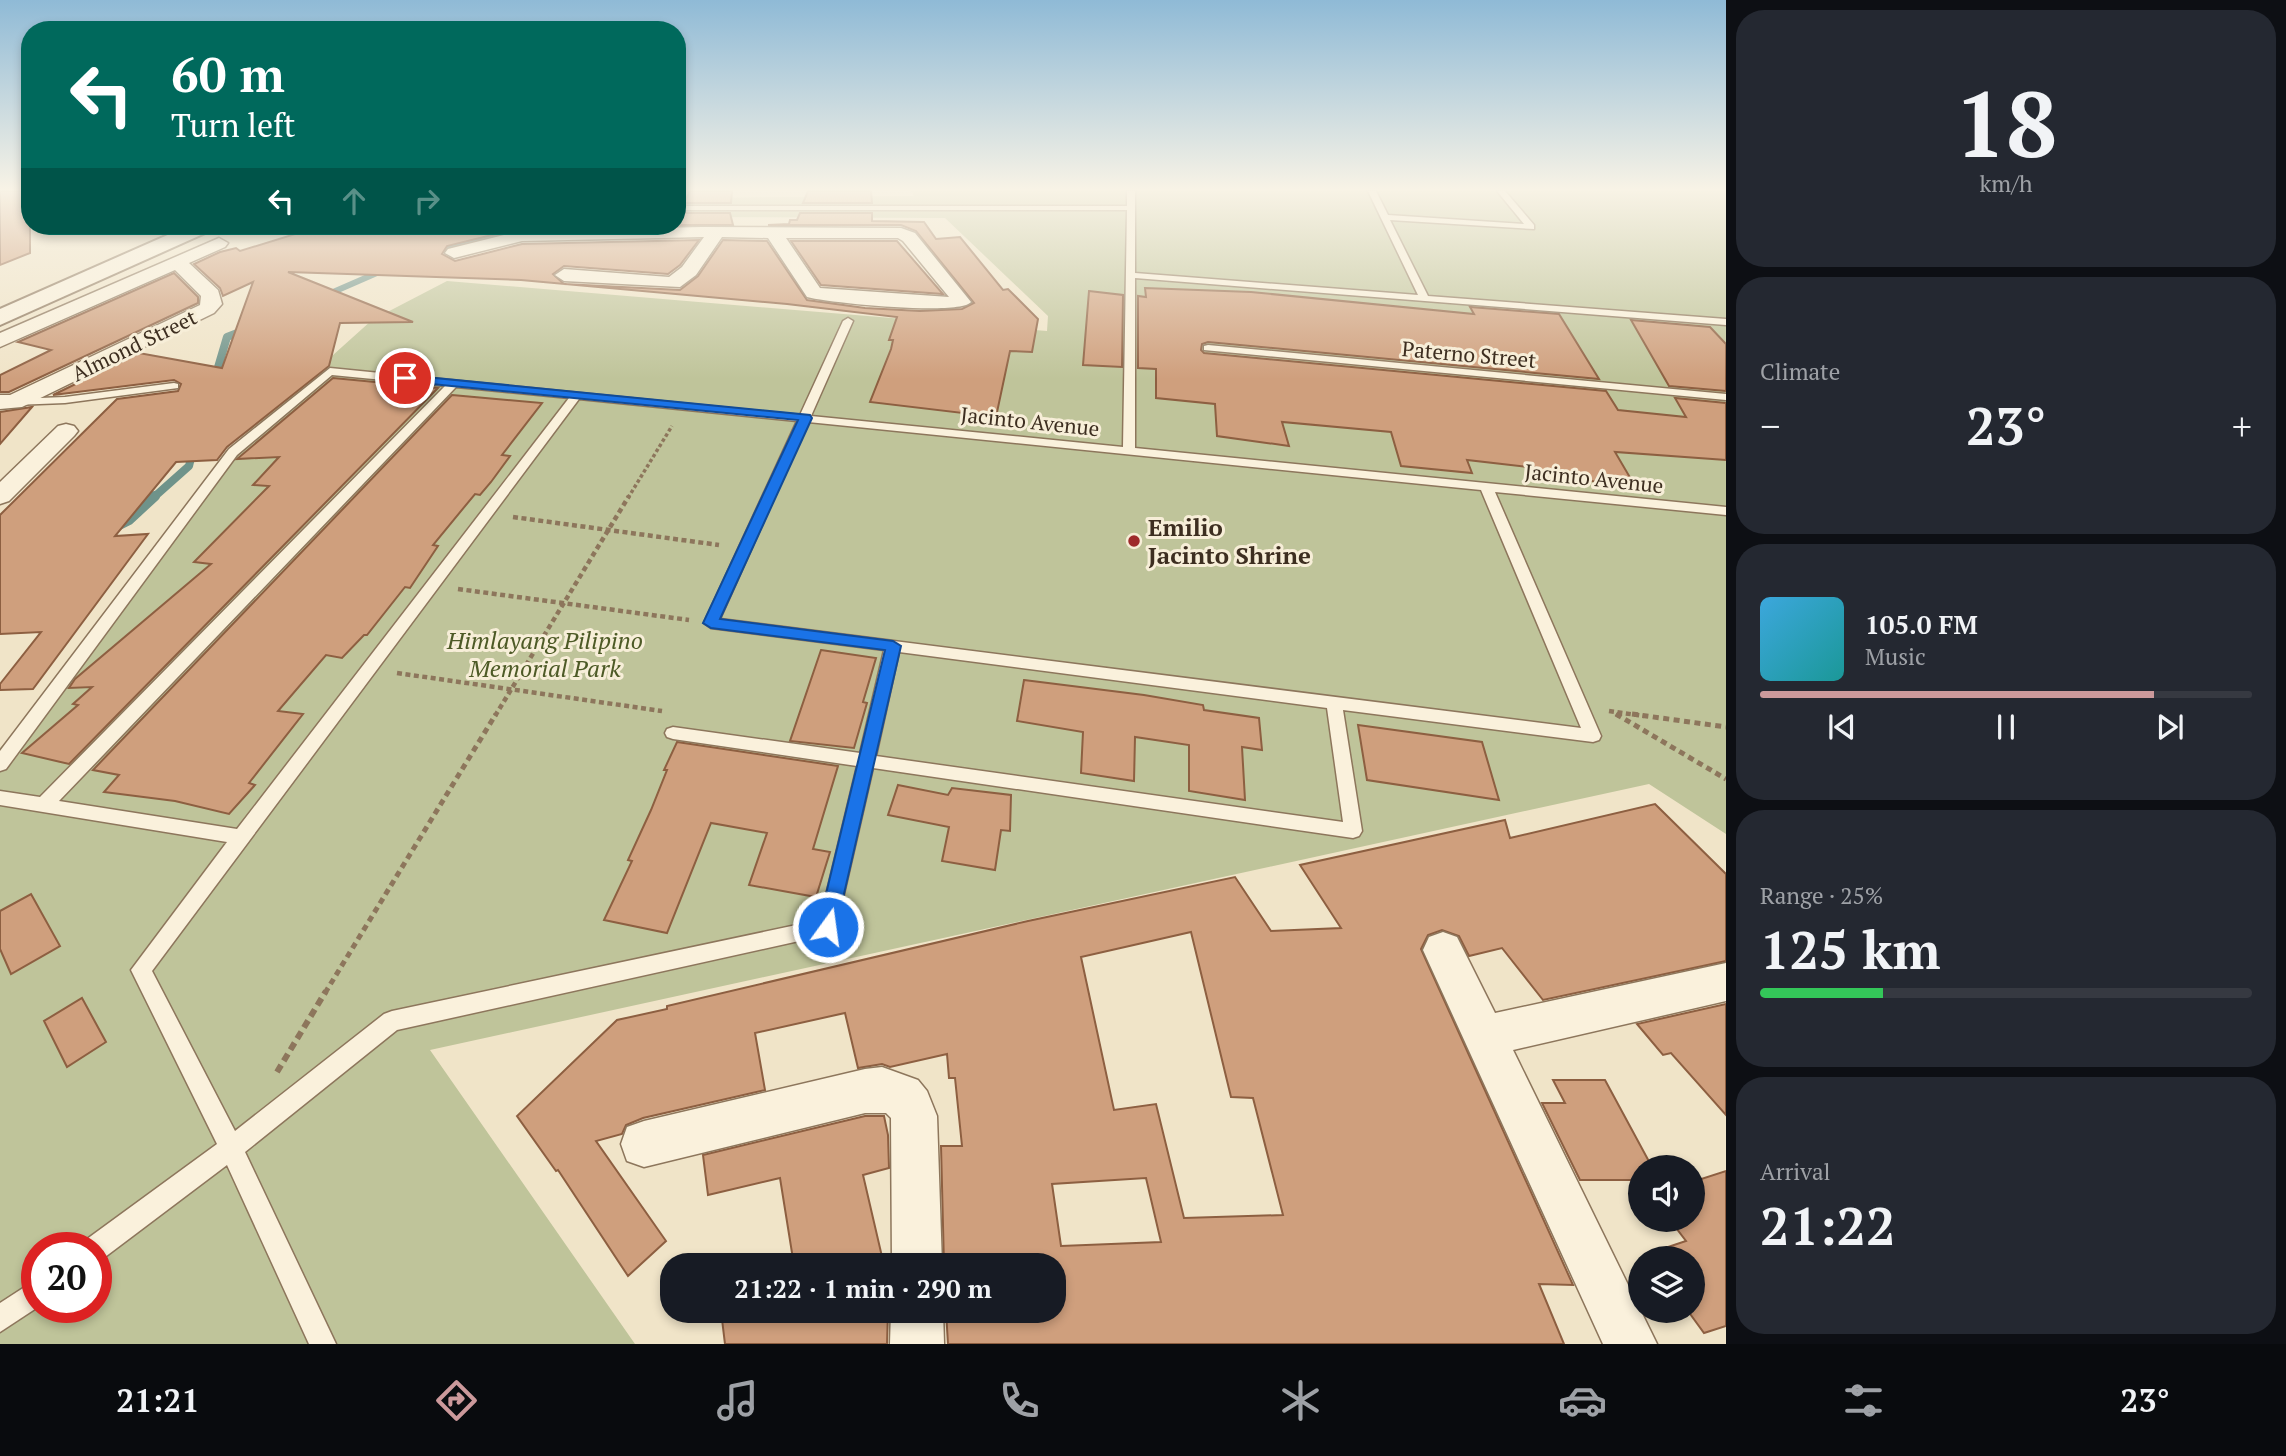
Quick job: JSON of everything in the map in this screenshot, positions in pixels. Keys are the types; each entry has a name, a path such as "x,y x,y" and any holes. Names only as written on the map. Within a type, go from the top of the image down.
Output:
{"street":[{"path":"0,299 108,254"},
{"path":"0,318 162,254"},
{"path":"0,341 176,261 186,254"},
{"path":"564,275 673,283 689,271 702,254"},
{"path":"788,254 814,292 938,304 961,302 922,254"},
{"name":"Almond Street","path":"7,402 207,309 212,304 211,294 176,261"},
{"path":"0,496 66,431"},
{"path":"1443,950 1630,1344"},
{"path":"1484,1036 1726,982"},
{"path":"644,1144 865,1091 879,1088 893,1090 905,1097 914,1116 916,1253"},
{"path":"917,1323 917,1344"}],"lane":[{"path":"1129,450 1130,254"},
{"path":"1403,254 1425,299"},
{"path":"1130,275 1726,321"},
{"path":"848,321 711,623 1593,736 1486,486"},
{"name":"Paterno Street","path":"1208,348 1726,397"},
{"name":"Jacinto Avenue","path":"0,764 233,452 330,371 1726,511"},
{"path":"44,805 454,383"},
{"path":"7,402 65,400 174,386"},
{"path":"323,1344 230,1148 141,970 577,395"},
{"path":"112,1236 392,1021 828,927 893,646"},
{"path":"673,733 1353,831 1334,702"},
{"path":"0,798 240,837"},
{"path":"0,1319 21,1304"}],"path":[{"path":"274,1076 684,406"},
{"path":"487,514 744,549"},
{"path":"432,586 711,623"},
{"path":"369,670 661,710 673,733"},
{"path":"1581,707 1726,727"},
{"path":"1613,712 1726,779"}],"green space":[{"name":"Himlayang Pilipino Memorial Park","path":"983,254 1726,254 1726,834 1649,784 430,1050 635,1344 0,1344 0,748 36,710 226,451 372,320 447,281 1047,331 1048,316"}],"building":[{"path":"0,254 28,254 0,265"},
{"path":"216,254 442,254 455,261 484,254 689,254 668,274 564,266 553,274 564,284 521,280 288,272 413,322 340,323 329,366 227,447 217,460 176,462 115,536 148,534 33,689 0,690 0,684 41,632 0,634 0,515 117,399 178,391 181,384 174,380 53,395 139,353 222,368 253,282 223,296 220,288 194,264"},
{"path":"713,254 776,254 807,300 865,308 920,311 962,309 974,303 934,254 974,254 1003,290 1008,289 1038,319 1032,352 1010,351 996,417 870,402 891,349 893,340 889,340 897,317 567,284 680,290 698,276"},
{"path":"800,254 908,254 943,294 821,285"},
{"path":"174,273 198,297 198,303 9,392 0,392 0,375 51,350 18,342"},
{"path":"1145,288 1251,292 1474,314 1470,307 1559,314 1599,379 1208,342 1202,344 1201,350 1204,353 1606,391 1618,410 1686,417 1675,398 1726,403 1726,460 1615,452 1635,486 1573,479 1576,484 1543,480 1537,468 1467,460 1472,473 1401,466 1391,432 1282,422 1289,446 1217,436 1215,404 1156,398 1156,369 1138,368 1138,296 1146,297"},
{"path":"1089,291 1123,295 1122,367 1083,365"},
{"path":"1631,320 1710,327 1726,344 1726,391 1669,386"},
{"path":"333,378 438,388 69,764 22,753 78,705 73,704 92,687 69,688 75,679 211,564 194,562 269,486 253,485 279,457 237,459"},
{"path":"452,395 542,403 502,455 510,456 491,482 480,495 475,494 433,545 438,546 410,588 405,587 367,635 342,658 326,655 278,711 303,714 249,783 255,785 229,814 175,801 104,792 119,775 93,770"},
{"path":"32,407 0,444 0,412"},
{"path":"821,650 876,658 863,702 867,703 854,748 790,741"},
{"path":"1024,680 1144,695 1203,705 1204,710 1259,718 1262,750 1242,747 1245,800 1189,791 1189,745 1135,737 1134,781 1081,773 1083,732 1017,721"},
{"path":"1358,725 1482,742 1499,800 1367,780"},
{"path":"677,742 838,766 813,849 830,852 816,897 749,885 767,833 711,823 667,933 604,920 632,861 628,860"},
{"path":"898,785 948,795 952,788 1011,795 1010,831 1001,830 995,870 942,861 949,827 888,815"},
{"path":"1655,804 1726,874 1726,961 1543,1000 1502,948 1469,956 1459,936 1442,930 1428,935 1421,949 1573,1285 1539,1284 1564,1344 948,1344 947,1323 1066,1323 1066,1253 944,1253 941,1146 962,1146 955,1078 949,1078 947,1054 890,1067 882,1064 858,1068 845,1013 755,1033 765,1090 643,1118 626,1125 622,1134 596,1141 666,1241 628,1276 558,1170 556,1171 517,1116 617,1020 1028,921 1235,877 1271,931 1341,928 1300,865 1505,820 1510,838","holes":["1191,932 1231,1097 1253,1098 1283,1215 1184,1218 1156,1104 1114,1110 1081,957","1146,1178 1161,1242 1061,1246 1052,1184"]},
{"path":"31,894 60,946 11,974 0,949 0,911"},
{"path":"82,998 106,1042 67,1067 44,1021"},
{"path":"1726,1004 1726,1115 1671,1053 1663,1055 1637,1024"},
{"path":"1553,1080 1605,1080 1646,1155 1628,1155 1628,1180 1580,1180 1542,1103 1565,1103"},
{"path":"865,1116 884,1116 888,1135 889,1168 863,1175 881,1253 792,1253 780,1178 708,1195 703,1155"},
{"path":"1726,1171 1726,1326 1704,1333 1697,1323 1705,1323 1705,1246 1671,1246 1686,1241 1679,1232 1705,1232 1705,1178"},
{"path":"722,1323 888,1323 887,1344 725,1344"}],"waterway":[{"path":"324,296 386,269"},
{"path":"214,381 227,337 245,330"},
{"path":"153,498 189,466 193,450"},
{"path":"115,527 129,520 155,496"}],"place":[{"name":"Emilio Jacinto Shrine","path":"1134,541"}],"route":[{"path":"405,378 806,418 711,623 893,646 828,927"}]}
